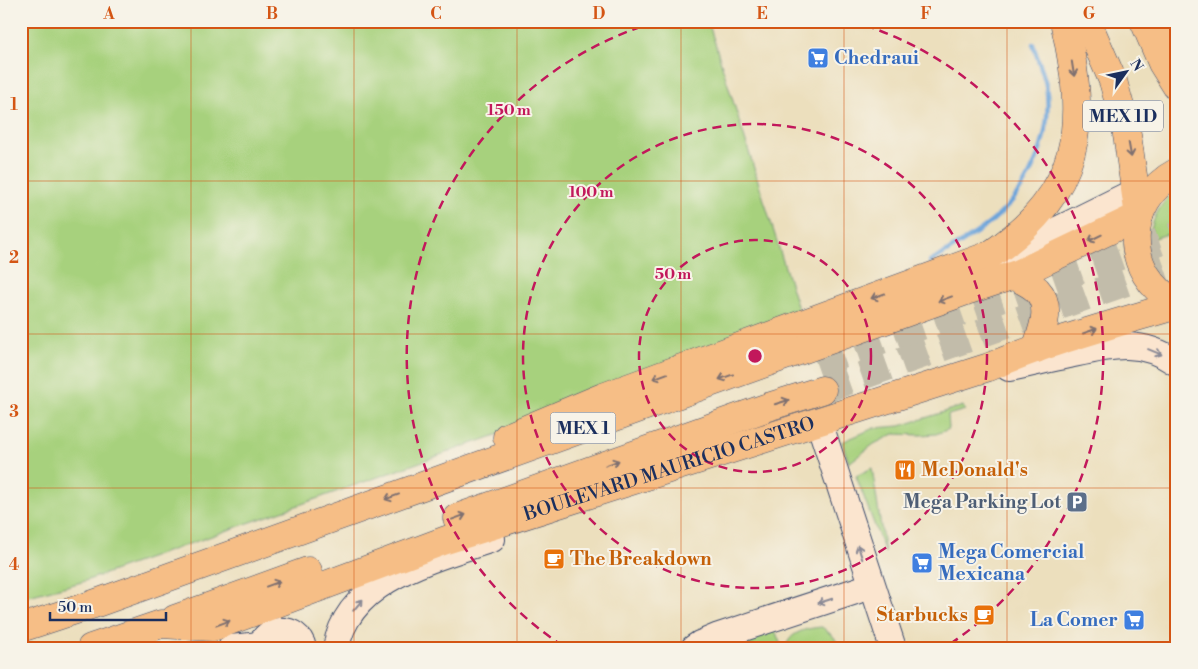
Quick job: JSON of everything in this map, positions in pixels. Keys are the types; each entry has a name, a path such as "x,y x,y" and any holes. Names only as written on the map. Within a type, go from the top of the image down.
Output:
{"highway":[{"path":"427,484 486,446 603,397 990,255 1016,236 1038,216 1065,171 1074,143 1077,113 1076,87 1064,21"},
{"name":"MEX 1D","path":"1087,21 1113,81 1126,128 1136,204"},
{"name":"MEX 1D","path":"1144,21 1162,63 1177,87"},
{"path":"1156,21 1177,42"},
{"path":"1177,172 1136,204 1136,244 1143,270 1160,292 1177,304"},
{"name":"MEX 1","path":"21,628 966,291 1014,276 1074,249 1136,204"},
{"path":"1014,276 1038,291 1045,304 1045,322 1036,350"},
{"name":"BOULEVARD MAURICIO CASTRO","path":"161,624 213,627 446,540 990,367 1102,326 1177,304"},
{"path":"159,580 262,562 816,363"},
{"name":"BOULEVARD MAURICIO CASTRO","path":"91,648 771,406 822,390"},
{"path":"446,540 554,520"}],"street":[{"path":"990,255 1034,242 1136,204"},
{"path":"336,648 345,624 353,610 367,594 383,582 420,564 500,536 822,432 1002,370 1106,346 1124,345 1145,348 1177,363"},
{"path":"822,432 892,648"},
{"path":"694,648 719,636 871,586"},
{"path":"231,648 260,646 264,637 272,632 281,630 289,631 297,636 303,648"}],"green space":[{"path":"21,21 708,21 799,312 533,422 82,582 21,598"},
{"path":"1177,191 1177,231 1149,240 1157,212 1165,200"},
{"path":"963,406 965,410 948,415 949,429 936,434 894,434 874,444 849,463 842,442 874,428 900,426"},
{"path":"872,468 885,553 856,476"},
{"path":"773,625 782,648 710,648"},
{"path":"822,627 834,637 840,648 786,648 790,638 800,632"}],"waterway":[{"path":"930,262 991,222 1005,209 1028,178 1042,142 1048,104 1045,80 1033,44"}],"tunnel":[{"path":"816,363 1177,236"},
{"path":"822,390 1177,264"}],"place":[{"name":"Chedraui","path":"818,58"},
{"name":"McDonald's","path":"905,470"},
{"name":"Mega Parking Lot","path":"1077,502"},
{"name":"The Breakdown","path":"554,559"},
{"name":"Mega Comercial Mexicana","path":"922,563"},
{"name":"Starbucks","path":"984,615"},
{"name":"La Comer","path":"1134,620"}]}
